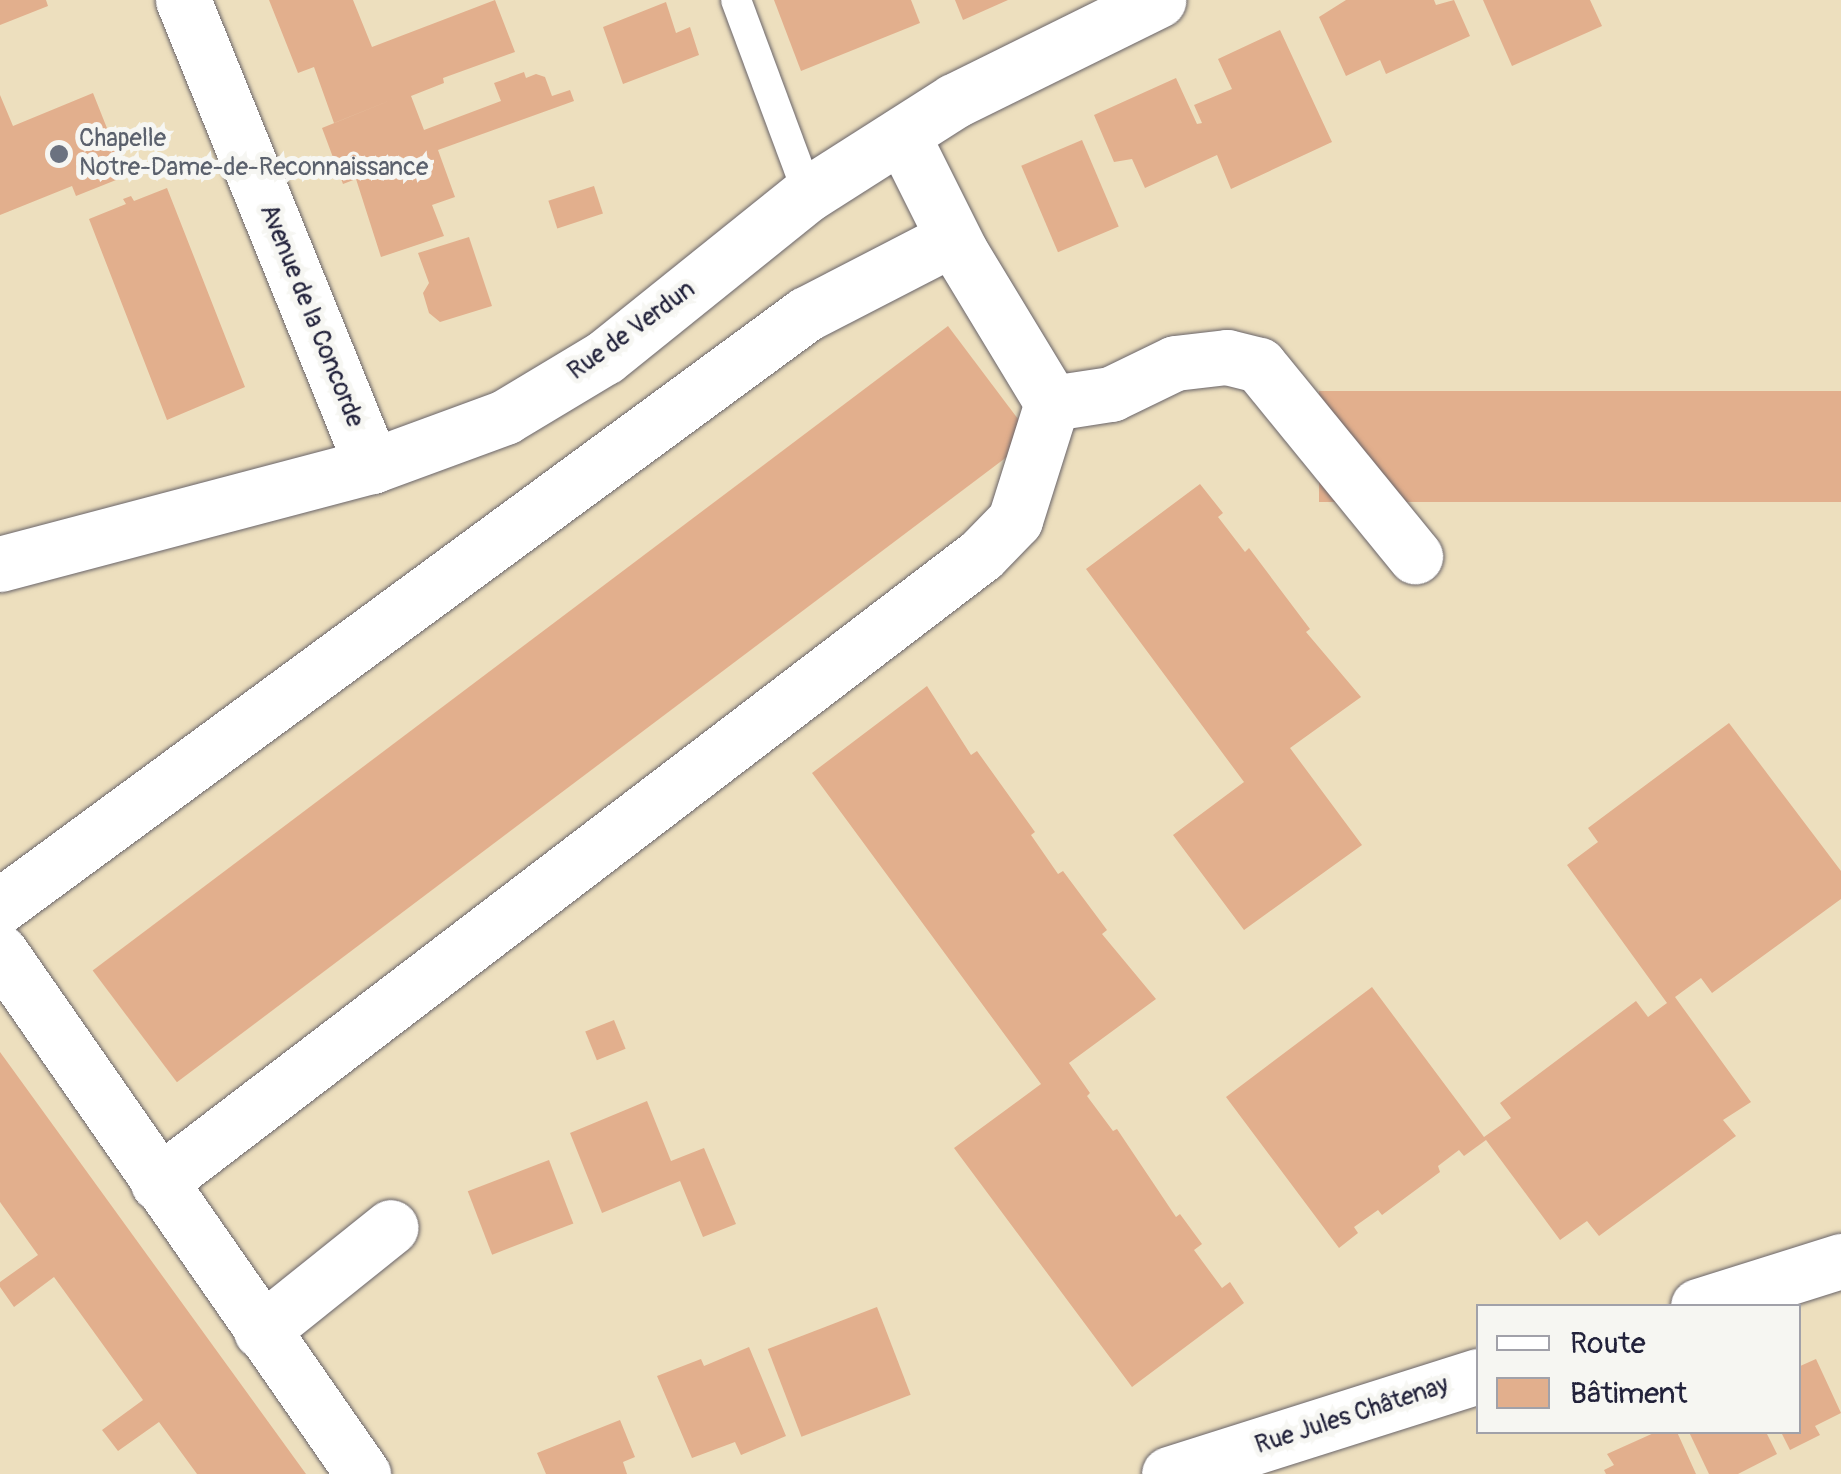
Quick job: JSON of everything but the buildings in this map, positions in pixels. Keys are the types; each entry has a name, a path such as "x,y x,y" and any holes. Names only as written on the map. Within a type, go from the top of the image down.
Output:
{"street":[{"name":"Avenue de la Concorde","path":"183,0 372,466"},
{"name":"Rue de Verdun","path":"0,564 372,466 505,417 605,358 808,194 954,101 1155,0"},
{"path":"158,1183 981,555 1015,520 1052,403 953,238 902,135"},
{"path":"0,906 806,314 953,238"},
{"path":"1052,403 1110,394 1175,364 1227,357 1259,365 1415,556"},
{"path":"0,952 362,1474"},
{"path":"262,1330 391,1227"},
{"path":"1704,1304 1841,1261"},
{"name":"Rue Jules Châtenay","path":"1169,1474 1476,1377"}],"lane":[{"path":"736,0 808,194"}],"place":[{"name":"Chapelle Notre-Dame-de-Reconnaissance","path":"59,154"}]}
